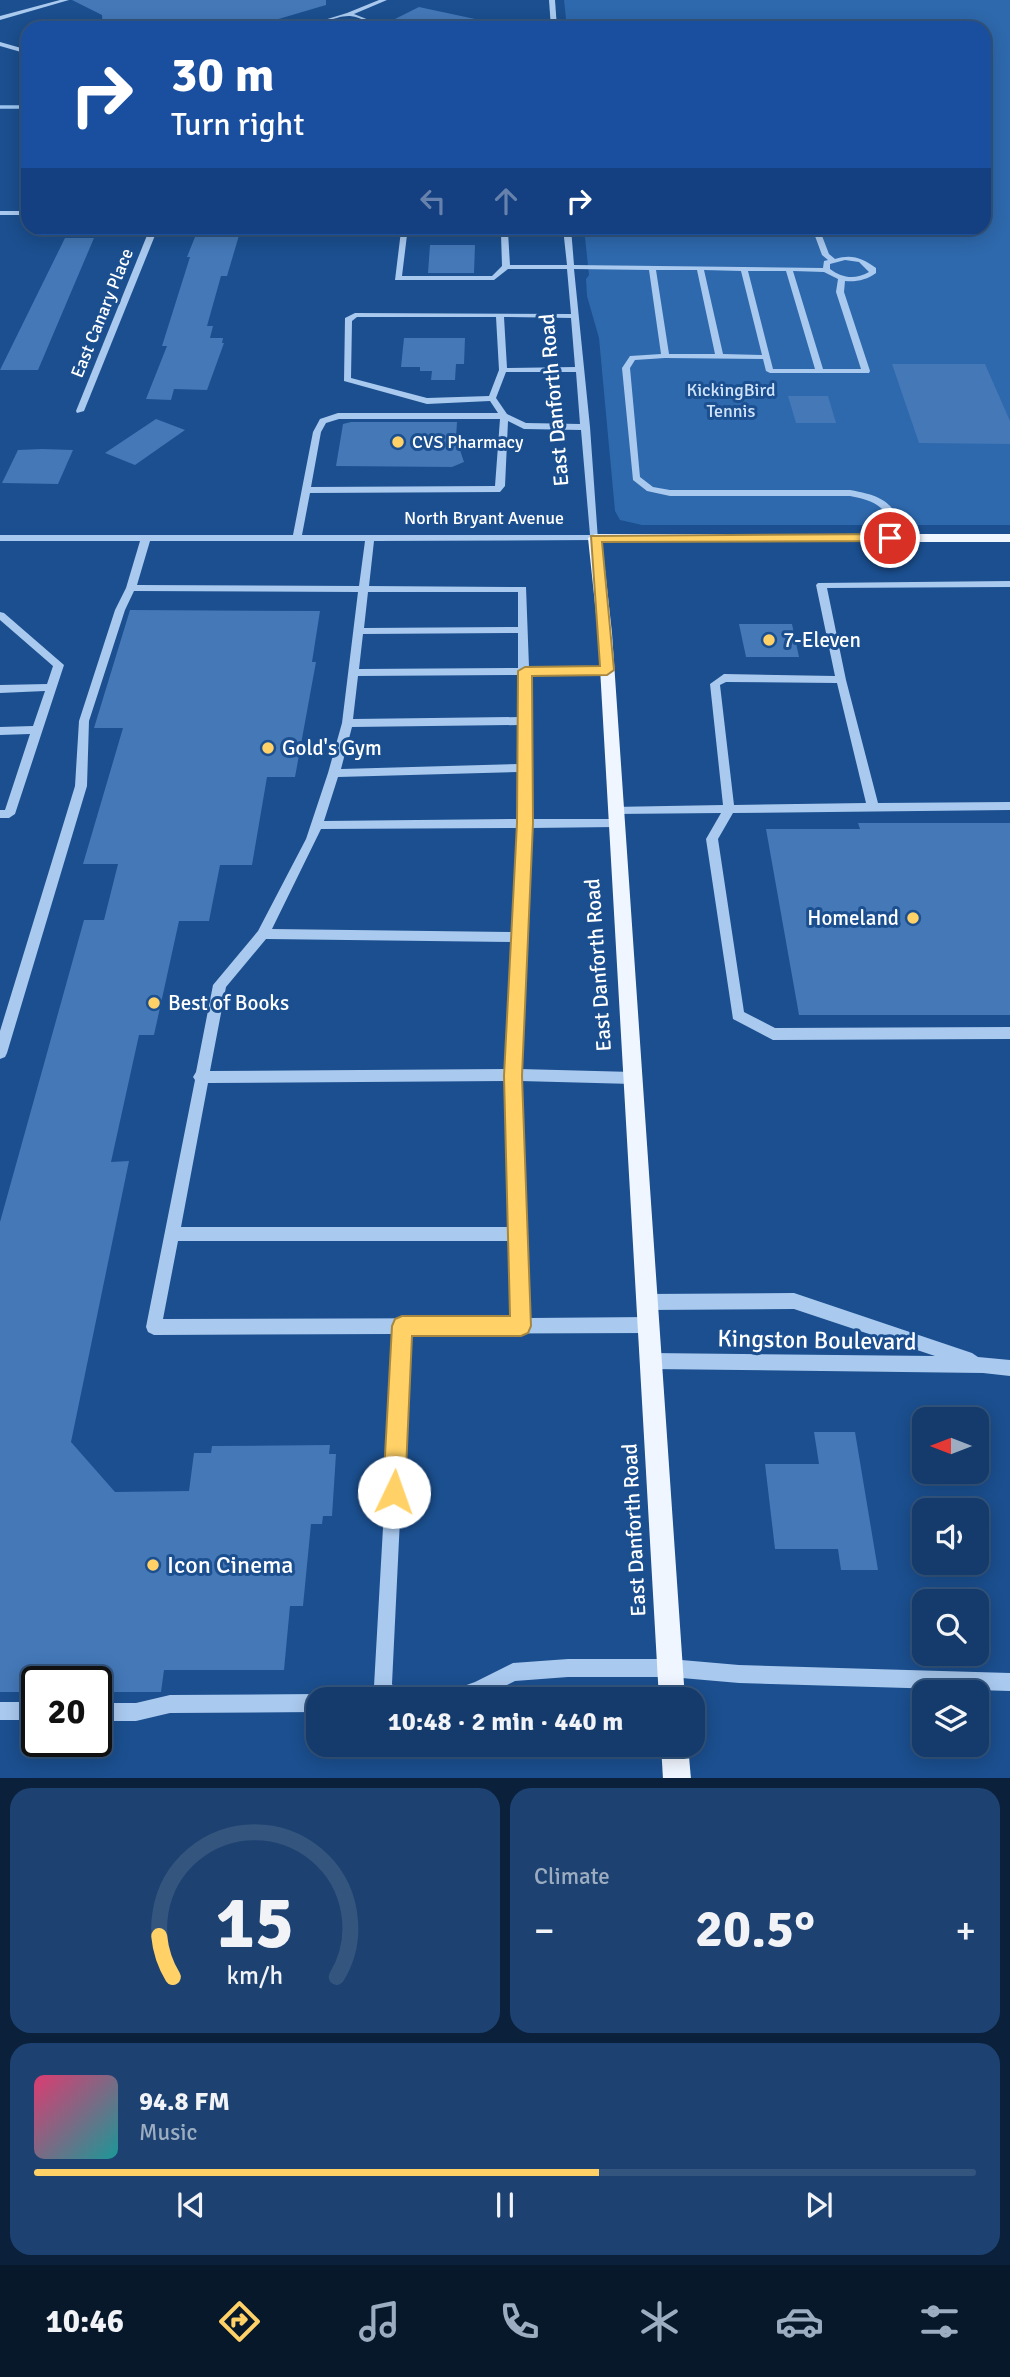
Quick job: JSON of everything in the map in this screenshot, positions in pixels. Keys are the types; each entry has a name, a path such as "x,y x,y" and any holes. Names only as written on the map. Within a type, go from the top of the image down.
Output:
{"main road":[{"name":"North Bryant Avenue","path":"595,538 1010,538"},
{"name":"East Danforth Road","path":"595,538 607,670 671,1687"},
{"path":"676,1757 677,1778"}],"street":[{"path":"0,18 66,0"},
{"path":"325,21 384,0"},
{"path":"552,0 554,21"},
{"path":"349,14 368,21"},
{"path":"0,44 21,50"},
{"path":"0,213 21,213"},
{"name":"East Canary Place","path":"80,411 151,235"},
{"path":"404,235 398,278 494,278 506,267 826,270 842,278 864,278 873,270 861,260 845,258 832,260 825,266 826,270"},
{"path":"504,235 506,267"},
{"name":"East Danforth Road","path":"568,235 595,538"},
{"path":"819,235 826,255 832,260"},
{"path":"652,268 665,356"},
{"path":"700,268 720,356"},
{"path":"744,269 770,371 866,371 840,292 842,278"},
{"path":"789,269 820,372"},
{"path":"492,398 427,401 347,379 348,320 355,315 574,316"},
{"path":"492,398 503,370 500,315"},
{"path":"766,356 633,358 626,368 636,478 650,489 670,493 850,493 871,496 888,505 905,538"},
{"path":"503,370 580,369"},
{"path":"306,490 497,490 500,486 504,416 492,398"},
{"path":"298,538 317,432 323,421 338,416 504,416 524,426 586,427"},
{"path":"0,1053 81,786 84,721 146,537"},
{"name":"North Bryant Avenue","path":"0,538 595,538"},
{"path":"370,538 347,723 334,773 317,825 263,934 220,985 200,1077 154,1327 649,1325"},
{"path":"873,807 841,680 821,585 1010,584"},
{"path":"131,588 523,589 525,823 513,1076 521,1326"},
{"path":"0,615 59,665 9,814 0,814"},
{"path":"358,631 524,630"},
{"path":"354,673 607,670"},
{"path":"841,680 724,678 715,684 729,809 712,839 738,1015 773,1034 1010,1033"},
{"path":"0,689 52,687"},
{"path":"347,723 524,721"},
{"path":"0,731 37,730"},
{"path":"334,773 525,768"},
{"path":"317,825 525,823 729,809 1010,806"},
{"path":"263,934 518,937"},
{"path":"200,1077 556,1075 633,1079"},
{"path":"171,1234 518,1234"},
{"name":"Kingston Boulevard","path":"648,1302 794,1301 983,1365"},
{"path":"384,1687 402,1326"},
{"name":"Kingston Boulevard","path":"651,1362 983,1365 1010,1368"},
{"path":"480,1687 513,1672 568,1668 670,1668 739,1674 1010,1682"},
{"path":"112,1712 136,1712 170,1704 306,1703"},
{"path":"0,1711 21,1712"}],"green space":[{"name":"KickingBird Tennis","path":"564,0 1010,0 1010,525 642,525 620,520 615,511 599,338 587,296 586,279 589,275 585,235 991,235 991,21 566,21"}],"building":[{"path":"72,0 326,0 326,5 272,21 102,21 102,15"},
{"path":"419,7 475,19 475,21 391,21"},
{"path":"196,235 239,235 227,276 221,276 207,326 213,326 210,338 223,338 224,343 207,390 174,389 171,400 146,399 167,346 162,346 190,257 187,257"},
{"path":"65,238 94,238 38,370 0,370"},
{"path":"430,245 475,245 474,273 428,273"},
{"path":"404,338 465,338 464,364 456,364 455,380 431,380 432,371 420,371 420,367 401,367"},
{"path":"892,364 985,364 1010,421 1010,444 919,443"},
{"path":"788,396 828,396 836,423 796,423"},
{"path":"156,419 185,430 135,465 105,453"},
{"name":"CVS Pharmacy","path":"457,422 456,438 464,462 452,467 336,466 343,424"},
{"path":"18,450 73,450 58,484 2,483"},
{"path":"130,610 320,611 312,662 316,662 295,777 267,777 252,865 220,865 209,921 179,921 154,1035 139,1035 111,1162 129,1161 71,1442 115,1492 189,1491 194,1453 211,1453 212,1446 330,1445 329,1454 336,1454 332,1516 323,1516 322,1524 311,1524 303,1606 290,1606 284,1670 164,1670 161,1692 112,1692 112,1666 21,1666 21,1692 0,1692 0,1222 84,920 104,920 118,864 83,864 123,728 94,728"},
{"name":"7-Eleven","path":"739,624 792,624 799,657 746,657"},
{"path":"858,823 1010,823 1010,1015 799,1015 766,829 860,829"},
{"path":"814,1432 855,1432 878,1570 841,1570 838,1549 775,1549 765,1464 819,1464"}],"waterway":[{"path":"0,107 21,107"}],"place":[{"name":"CVS Pharmacy","path":"398,442"},
{"name":"7-Eleven","path":"769,640"},
{"name":"Gold's Gym","path":"268,748"},
{"name":"Homeland","path":"913,918"},
{"name":"Best of Books","path":"154,1003"},
{"name":"Icon Cinema","path":"153,1565"}],"route":[{"path":"394,1492 402,1326 521,1326 513,1076 525,823 525,671 607,670 595,538 890,538"}]}
